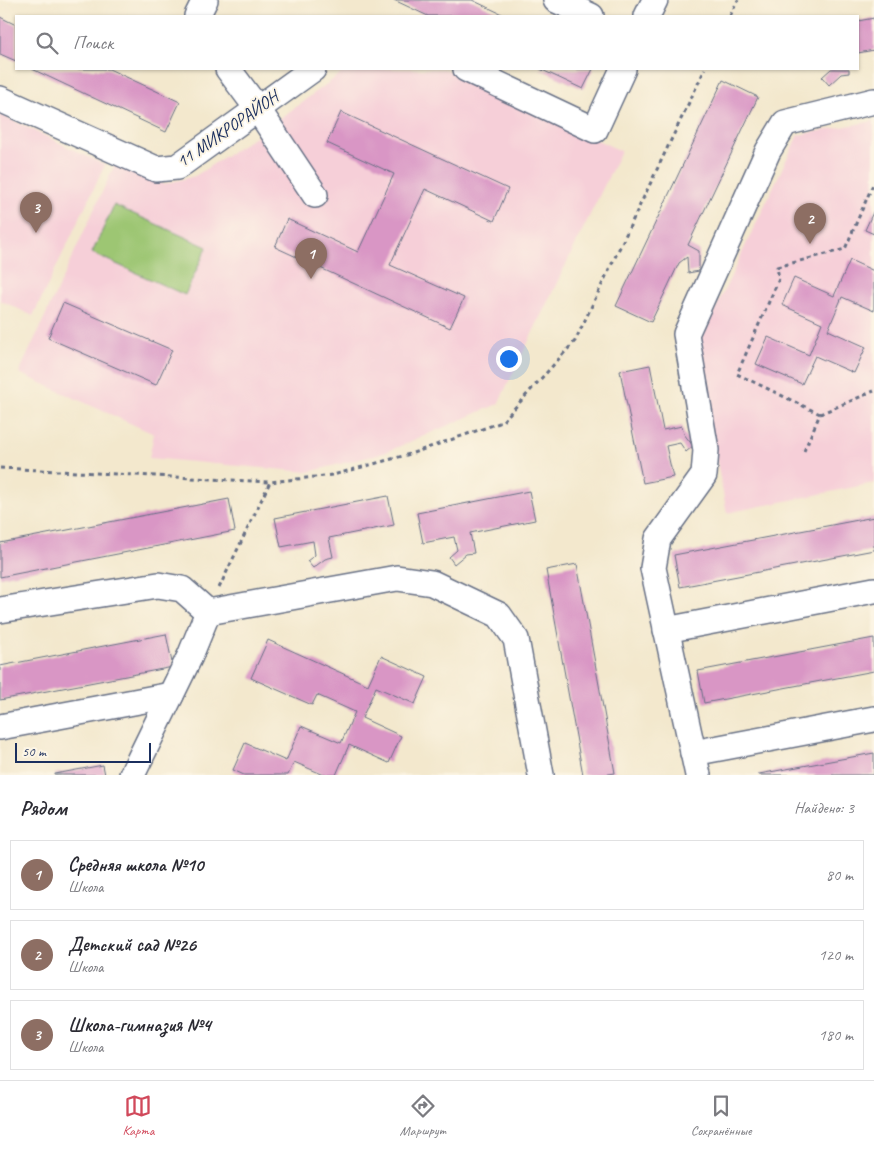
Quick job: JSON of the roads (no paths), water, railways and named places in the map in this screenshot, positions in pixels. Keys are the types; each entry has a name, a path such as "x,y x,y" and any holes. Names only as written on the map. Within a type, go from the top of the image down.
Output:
{"lane":[{"path":"198,15 205,0"},
{"path":"556,0 589,15"},
{"path":"648,15 655,0"},
{"path":"229,70 257,108 315,196"},
{"name":"11 МИКРОРАЙОН","path":"0,99 156,170 177,167 312,70"},
{"path":"468,70 595,130 623,70"},
{"path":"874,101 785,123 768,151 686,334 706,450 704,475 658,539 653,568 695,764 874,719"},
{"path":"208,612 397,578 432,583 500,615 516,639 541,775"},
{"path":"0,610 158,585 182,589 208,612"},
{"path":"666,630 874,590"},
{"path":"132,775 190,656 208,612"},
{"path":"0,727 171,696"}],"place":[{"name":"Школа-гимназия №4","path":"36,233"},
{"name":"Детский сад №26","path":"810,244"},
{"name":"Средняя школа №10","path":"311,279"}]}
